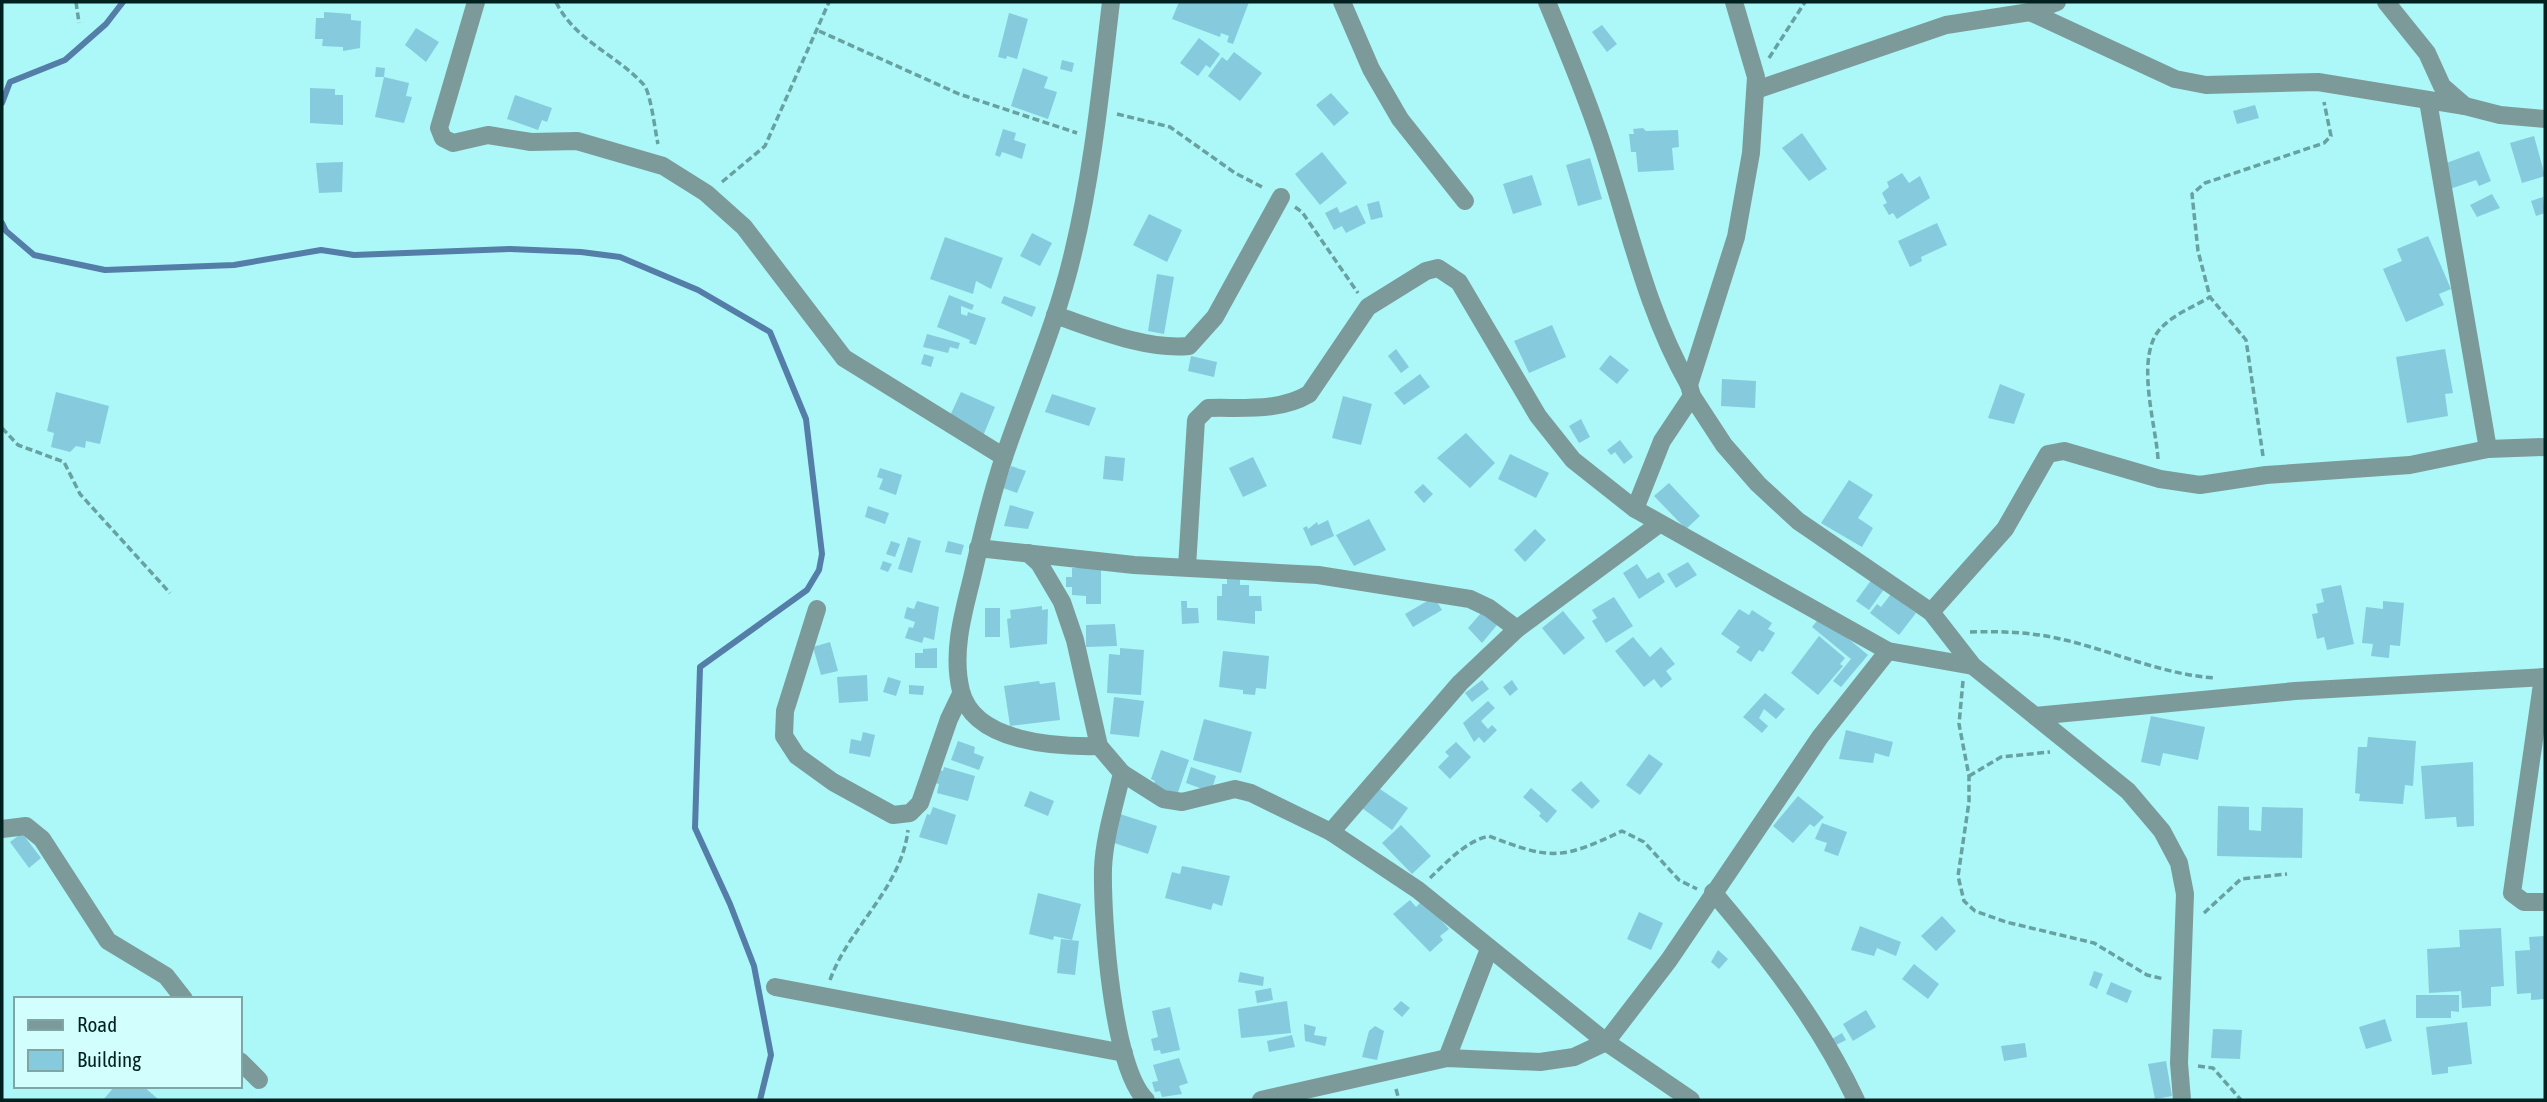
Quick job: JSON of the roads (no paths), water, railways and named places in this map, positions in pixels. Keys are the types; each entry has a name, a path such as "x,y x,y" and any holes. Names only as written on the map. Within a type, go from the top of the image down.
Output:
{"street":[{"path":"476,2 439,128 443,138 453,143 488,135 531,142 577,141 663,166 706,193 744,228 844,358 1004,457"},
{"path":"1099,746 1063,747 1003,735 979,719 961,694 957,661 961,621 978,548 1004,457 1055,314 1073,253 1094,139 1111,2"},
{"path":"1342,2 1371,69 1400,119 1465,201"},
{"path":"1547,2 1598,132 1652,305 1673,357 1724,445 1758,485 1798,521 1931,612 1968,665 2128,791 2162,831 2179,863 2185,894 2180,983 2179,1063 2182,1100"},
{"path":"1635,509 1662,441 1691,391 1736,237 1751,153 1756,84 1734,2"},
{"path":"1756,84 1946,24 2030,12 2057,2"},
{"path":"2386,2 2427,53 2442,86 2465,106"},
{"path":"2030,12 2175,79 2206,85 2318,82 2465,106 2500,115 2545,119"},
{"path":"2428,101 2488,450"},
{"path":"1055,314 1106,332 1173,347 1189,346 1215,317 1282,197"},
{"path":"1187,566 1196,420 1208,408 1275,407 1294,403 1309,394 1368,307 1426,271 1438,268 1448,272 1459,282 1538,416 1573,460 1635,509 1888,651 1968,665"},
{"path":"1931,612 2005,528 2048,454 2064,451 2160,479 2200,485 2266,475 2410,465 2488,450 2545,447"},
{"path":"1331,832 1460,683 1517,629 1659,524"},
{"path":"978,548 1134,565 1318,575 1470,599 1489,608 1517,629"},
{"path":"1028,553 1039,563 1062,602 1075,640 1099,746 1122,773 1163,799 1182,802 1235,789 1251,793 1331,832 1418,890 1606,1042 1691,1100"},
{"path":"817,609 785,711 784,736 797,756 833,782 893,815 910,813 920,803 949,719 961,694"},
{"path":"1261,1100 1447,1058 1540,1062 1574,1058 1606,1042 1669,960 1820,737 1888,651"},
{"path":"2035,716 2295,691 2544,677 2512,893 2524,902 2545,902"},
{"path":"1122,773 1103,867 1109,982 1124,1053 1146,1100"},
{"path":"2,829 26,826 42,839 108,941 166,976 182,997"},
{"path":"1713,892 1796,994 1834,1053 1856,1100"},
{"path":"1447,1058 1489,949"},
{"path":"775,988 1124,1053"},
{"path":"242,1063 260,1080"}],"waterway":[{"path":"2,103 10,82 65,60 106,24 123,2"},
{"path":"2,223 6,231 34,255 105,270 234,265 321,250 354,255 510,249 581,252 620,257 698,290 770,332 806,419 822,554 819,570 807,590 700,667 695,828 730,904 754,966 771,1055 760,1100"}]}
